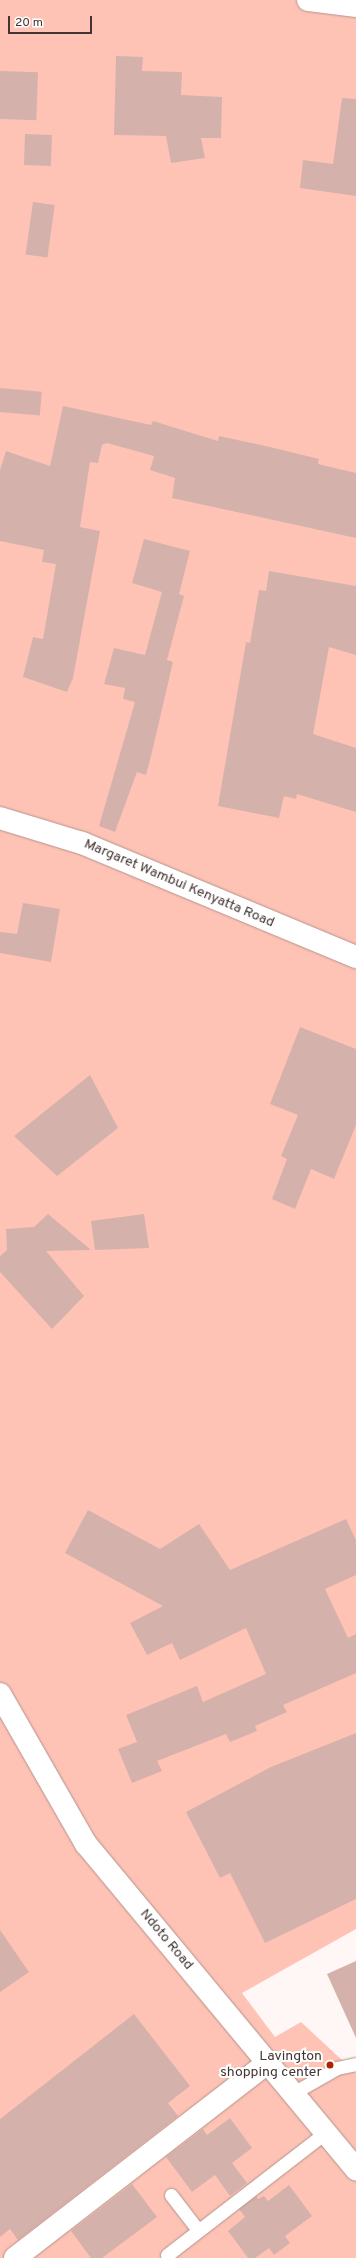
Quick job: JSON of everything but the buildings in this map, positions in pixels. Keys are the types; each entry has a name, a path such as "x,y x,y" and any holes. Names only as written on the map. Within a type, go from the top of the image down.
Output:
{"street":[{"path":"308,0 356,6"},
{"name":"Margaret Wambui Kenyatta Road","path":"0,818 82,842 356,957"},
{"name":"Ndoto Road","path":"0,1694 7,1725 86,1844 266,2064 293,2093 356,2169"},
{"path":"15,2258 266,2064"}],"lane":[{"path":"293,2093 337,2068 356,2064"},
{"path":"167,2255 326,2132"},
{"path":"171,2196 198,2230"}],"shaded area":[{"path":"0,0 356,0 356,1929 242,1993 275,2037 301,2022 356,2073 356,2258 0,2258"}],"place":[{"name":"Lavington shopping center","path":"330,2065"}]}
